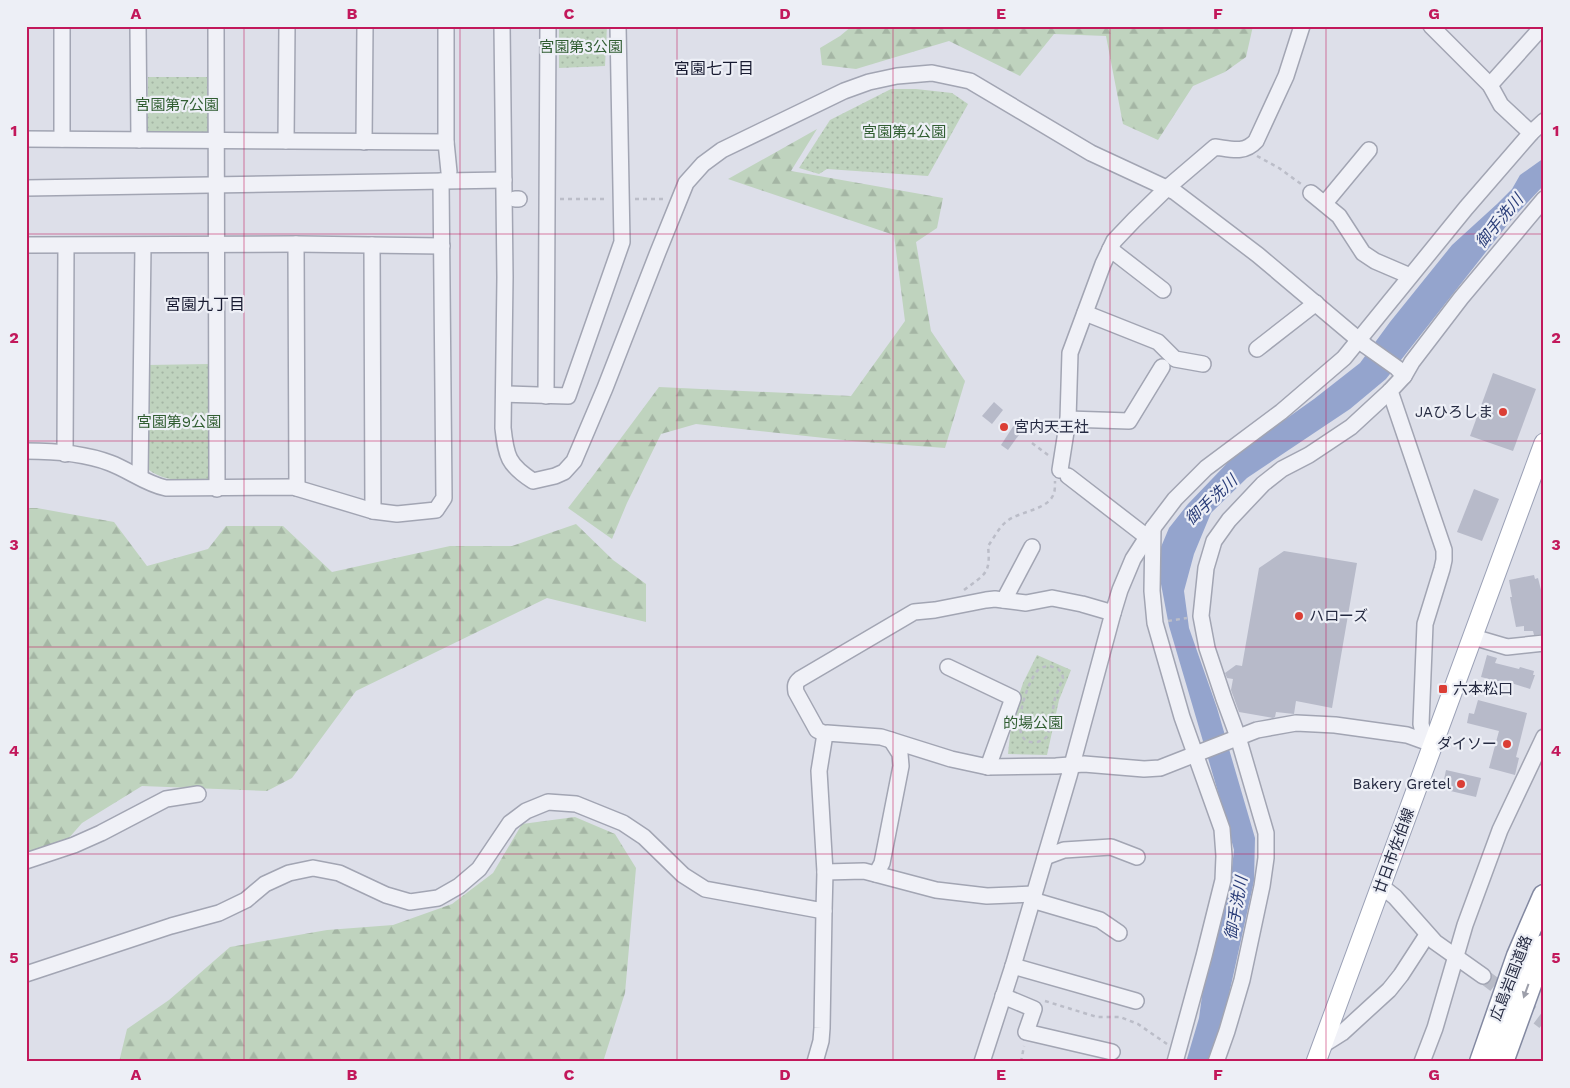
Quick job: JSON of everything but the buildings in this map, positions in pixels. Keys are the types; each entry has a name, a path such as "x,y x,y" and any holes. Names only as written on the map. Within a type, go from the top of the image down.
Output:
{"highway":[{"name":"広島岩国道路","path":"1481,1062 1518,956 1544,896"},
{"name":"広島岩国道路","path":"1502,1062 1544,946"}],"main road":[{"name":"廿日市佐伯線","path":"1319,1053 1381,886 1429,743 1473,637 1544,443"}],"street":[{"path":"62,26 62,139"},
{"path":"138,26 139,140"},
{"path":"216,26 217,489"},
{"path":"286,141 287,26"},
{"path":"364,142 365,26"},
{"path":"26,451 83,455 108,462 140,477 154,486 166,488 293,487 373,511 397,514 436,510 444,498 442,246 446,142 446,26"},
{"path":"502,26 505,277 503,428 506,451 512,464 521,474 533,481 564,472 574,461 602,397 673,199 702,164 722,150 844,91 881,78 932,73 970,81 1091,153 1175,192 1258,255 1363,343 1401,372"},
{"path":"546,396 548,26"},
{"path":"504,394 568,396 622,242 618,26"},
{"path":"1150,533 1064,473 1070,353 1110,249 1120,234 1167,188 1214,148 1244,150 1256,141 1286,76 1302,26"},
{"path":"1431,26 1490,85 1501,106 1531,133"},
{"path":"1490,85 1543,26"},
{"path":"984,1061 1072,765 1113,612 1133,559 1175,499 1206,468 1281,412 1363,343 1410,276 1531,133 1544,121"},
{"path":"26,140 446,142"},
{"path":"1325,203 1369,150"},
{"path":"26,188 216,185 445,177 504,180"},
{"path":"1311,192 1339,216 1363,253 1375,261 1410,276"},
{"path":"1216,1062 1228,1031 1242,980 1262,886 1266,858 1266,833 1207,648 1201,616 1206,568 1214,541 1229,520 1263,484 1282,469 1309,455 1351,427 1390,391 1401,372 1412,362 1461,298 1544,199"},
{"path":"26,246 296,244 442,246"},
{"path":"296,244 297,488"},
{"path":"372,245 373,511"},
{"path":"65,454 66,246"},
{"path":"140,477 143,246"},
{"path":"1110,249 1163,290"},
{"path":"1257,349 1316,303"},
{"path":"1085,313 1158,342 1175,359 1203,364"},
{"path":"1068,419 1129,421 1162,368"},
{"path":"1390,391 1444,550 1442,570 1425,624 1421,715 1422,732 1429,743"},
{"path":"1150,533 1155,623 1182,717 1197,754 1222,829 1224,856 1223,880 1177,1057"},
{"path":"1004,600 1032,547"},
{"path":"1113,612 1052,598 1026,603 986,600 915,612 800,679 796,682 796,692 817,730 825,734 829,732 891,740 951,759 988,767 1007,768 1084,764 1152,769 1168,766 1257,730 1296,723 1315,723 1407,735 1429,743"},
{"path":"1473,637 1507,647 1544,643"},
{"path":"948,667 1013,698 988,767"},
{"path":"815,1062 821,1041 822,1028 825,872 819,772 825,734"},
{"path":"1422,1062 1435,1028 1466,925 1500,830 1544,737"},
{"path":"876,874 882,862 901,766 900,754 891,740"},
{"path":"26,861 74,845 101,833 166,798 198,794"},
{"path":"26,974 171,926 219,913 246,900 265,884 289,873 313,868 339,873 386,895 410,902 438,898 459,886 479,870 510,822 526,810 548,802 576,804 623,822 644,837 683,875 705,889 824,911"},
{"path":"1045,857 1064,850 1112,847 1137,857"},
{"path":"825,872 864,871 936,890 987,896 1033,897 1100,920 1119,932"},
{"path":"1381,886 1395,897 1427,935 1483,976"},
{"path":"1319,1053 1333,1039 1350,1027 1393,985 1427,935"},
{"path":"1013,966 1136,1001"},
{"path":"1003,996 1034,1009 1026,1032 1112,1052"}],"path":[{"path":"1244,150 1279,168 1311,192"},
{"path":"548,199 673,199"},
{"path":"1032,443 1046,454"},
{"path":"960,604 961,593 984,575 988,568 990,562 988,546 1000,528 1014,517 1049,501 1054,494 1056,479 1064,473"},
{"path":"1155,623 1201,616"},
{"path":"1050,666 1058,669 1062,673 1063,678 1055,698 1050,730 1044,740 1030,743 1021,733 1020,718 1029,686 1038,671 1050,666"},
{"path":"1024,1005 1025,996 1097,1017 1120,1017 1138,1024 1177,1057"}],"green space":[{"name":"宮園第3公園","path":"559,26 607,26 605,66 559,68"},
{"path":"852,26 1253,26 1246,57 1225,72 1193,86 1158,140 1123,124 1106,36 1054,34 1020,76 949,41 856,69 822,65 820,48"},
{"name":"宮園第7公園","path":"148,77 207,77 208,133 147,132"},
{"name":"宮園第4公園","path":"891,89 916,89 952,93 968,104 928,176 827,169 819,174 799,168 830,120"},
{"path":"817,129 791,171 943,198 937,228 916,242 931,331 965,381 945,448 852,441 696,424 661,434 627,503 612,539 568,508 659,387 851,396 905,321 894,235 728,179"},
{"name":"宮園第9公園","path":"209,364 209,480 178,480 156,474 149,470 147,365"},
{"path":"26,508 37,508 114,522 147,566 208,549 226,526 283,526 332,572 450,546 512,546 576,524 613,560 646,584 646,622 547,598 356,691 292,778 267,791 142,786 82,823 54,855 26,854"},
{"name":"的場公園","path":"1037,655 1071,670 1059,700 1047,755 1008,754 1012,716 1023,683"},
{"path":"575,817 615,834 636,868 625,993 603,1062 119,1062 127,1029 169,1000 230,947 327,930 393,925 452,904 493,873 522,824"}],"water":[{"name":"御手洗川","path":"1544,158 1544,185 1511,220 1386,379 1350,409 1247,478 1211,513 1194,554 1184,591 1189,628 1217,708 1255,838 1254,881 1226,1008 1208,1062 1186,1062 1199,1018 1204,981 1231,876 1234,850 1169,626 1161,584 1158,554 1169,528 1188,504 1234,456 1314,399 1360,363 1390,322 1452,245 1512,189 1520,175"}],"tunnel":[{"path":"1483,976 1544,1022"}],"place":[{"name":"JAひろしま","path":"1503,412"},
{"name":"宮内天王社","path":"1004,427"},
{"name":"ハローズ","path":"1299,616"},
{"name":"六本松口","path":"1443,689"},
{"name":"ダイソー","path":"1507,744"},
{"name":"Bakery Gretel","path":"1461,784"}],"district":[{"name":"宮園七丁目","path":"714,68"},
{"name":"宮園九丁目","path":"205,304"}]}
